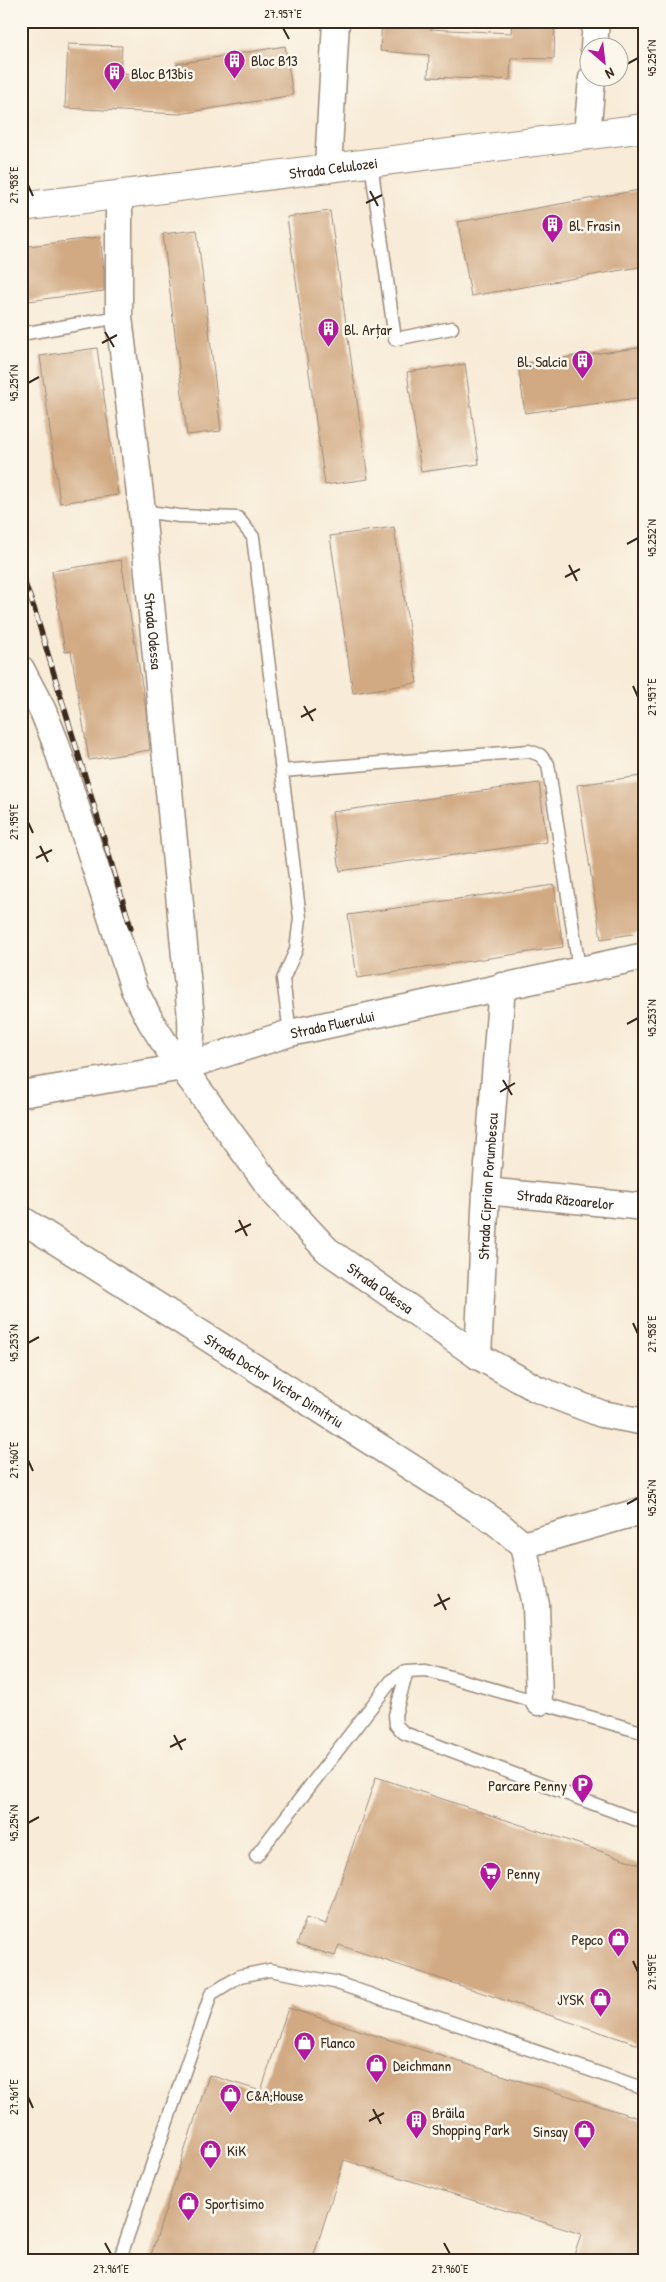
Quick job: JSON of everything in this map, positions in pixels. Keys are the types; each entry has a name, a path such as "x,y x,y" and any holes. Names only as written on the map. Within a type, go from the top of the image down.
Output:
{"street":[{"path":"328,168 336,21"},
{"path":"595,38 596,21"},
{"path":"587,136 591,88"},
{"name":"Strada Celulozei","path":"21,207 645,128"},
{"name":"Strada Odessa","path":"119,194 119,317 142,511 191,1018 192,1037 190,1052 183,1066"},
{"name":"Strada Odessa","path":"21,669 43,711 55,741 87,847 134,989 151,1022 167,1047 183,1066 275,1194 327,1250 478,1356 537,1388 594,1411 645,1422"},
{"name":"Strada Fluerului","path":"21,1094 183,1066 290,1033 645,956"},
{"name":"Strada Ciprian Porumbescu","path":"478,1356 486,1191 502,986"},
{"name":"Strada Răzoarelor","path":"486,1191 645,1207"},
{"name":"Strada Doctor Victor Dimitriu","path":"21,1219 468,1504 496,1523 523,1545"},
{"path":"539,1702 536,1605 523,1545 645,1510"}],"lane":[{"path":"371,163 395,339 452,328"},
{"path":"21,334 119,317"},
{"path":"142,511 179,516 238,518 253,537 300,918 296,950 283,979 290,1033"},
{"path":"282,771 529,751 540,755 548,764 579,969"},
{"path":"256,1856 392,1680 408,1671 426,1670 645,1733"},
{"path":"408,1671 395,1715 396,1725 404,1733 645,1823"},
{"path":"119,2261 211,1994 240,1976 270,1970 334,1982 645,2089"}],"building":[{"path":"382,21 430,21 430,29 511,33 512,21 555,21 554,59 511,58 510,80 428,77 429,55 380,51"},
{"path":"68,44 122,46 120,73 179,76 177,64 285,46 293,95 179,114 65,108"},
{"name":"Bl. Frasin","path":"645,189 645,266 471,296 458,222"},
{"name":"Bl. Arțar","path":"330,211 368,479 325,485 287,217"},
{"path":"197,230 221,431 187,435 163,234"},
{"path":"100,237 104,270 104,291 21,302 21,247"},
{"name":"Bl. Salcia","path":"645,347 645,397 525,413 518,364"},
{"path":"97,348 118,495 60,503 40,356"},
{"path":"465,364 479,464 421,472 407,372"},
{"path":"394,527 417,683 353,693 330,536"},
{"path":"121,560 145,703 150,750 89,760 71,651 65,652 52,571"},
{"path":"641,776 645,801 645,932 601,939 577,785"},
{"path":"539,783 547,842 340,871 332,812"},
{"path":"554,885 563,947 357,978 348,915"},
{"name":"Penny","path":"376,1777 645,1866 645,2047 339,1945 335,1956 297,1944 306,1918 326,1924"},
{"name":"Brăila Shopping Park","path":"288,2008 645,2120 645,2261 572,2261 581,2234 344,2160 312,2261 149,2261 209,2075 261,2091"}],"railway":[{"path":"21,573 34,608 131,928"}],"place":[{"name":"Bloc B13","path":"235,79"},
{"name":"Bloc B13bis","path":"115,92"},
{"name":"Bl. Frasin","path":"553,244"},
{"name":"Bl. Arțar","path":"328,348"},
{"name":"Bl. Salcia","path":"583,380"},
{"name":"Parcare Penny","path":"583,1804"},
{"name":"Penny","path":"491,1892"},
{"name":"Pepco","path":"619,1958"},
{"name":"JYSK","path":"600,2018"},
{"name":"Flanco","path":"305,2061"},
{"name":"Deichmann","path":"377,2084"},
{"name":"C&A;House","path":"230,2114"},
{"name":"Brăila Shopping Park","path":"416,2140"},
{"name":"Sinsay","path":"584,2150"},
{"name":"KiK","path":"211,2169"},
{"name":"Sportisimo","path":"189,2222"}]}
